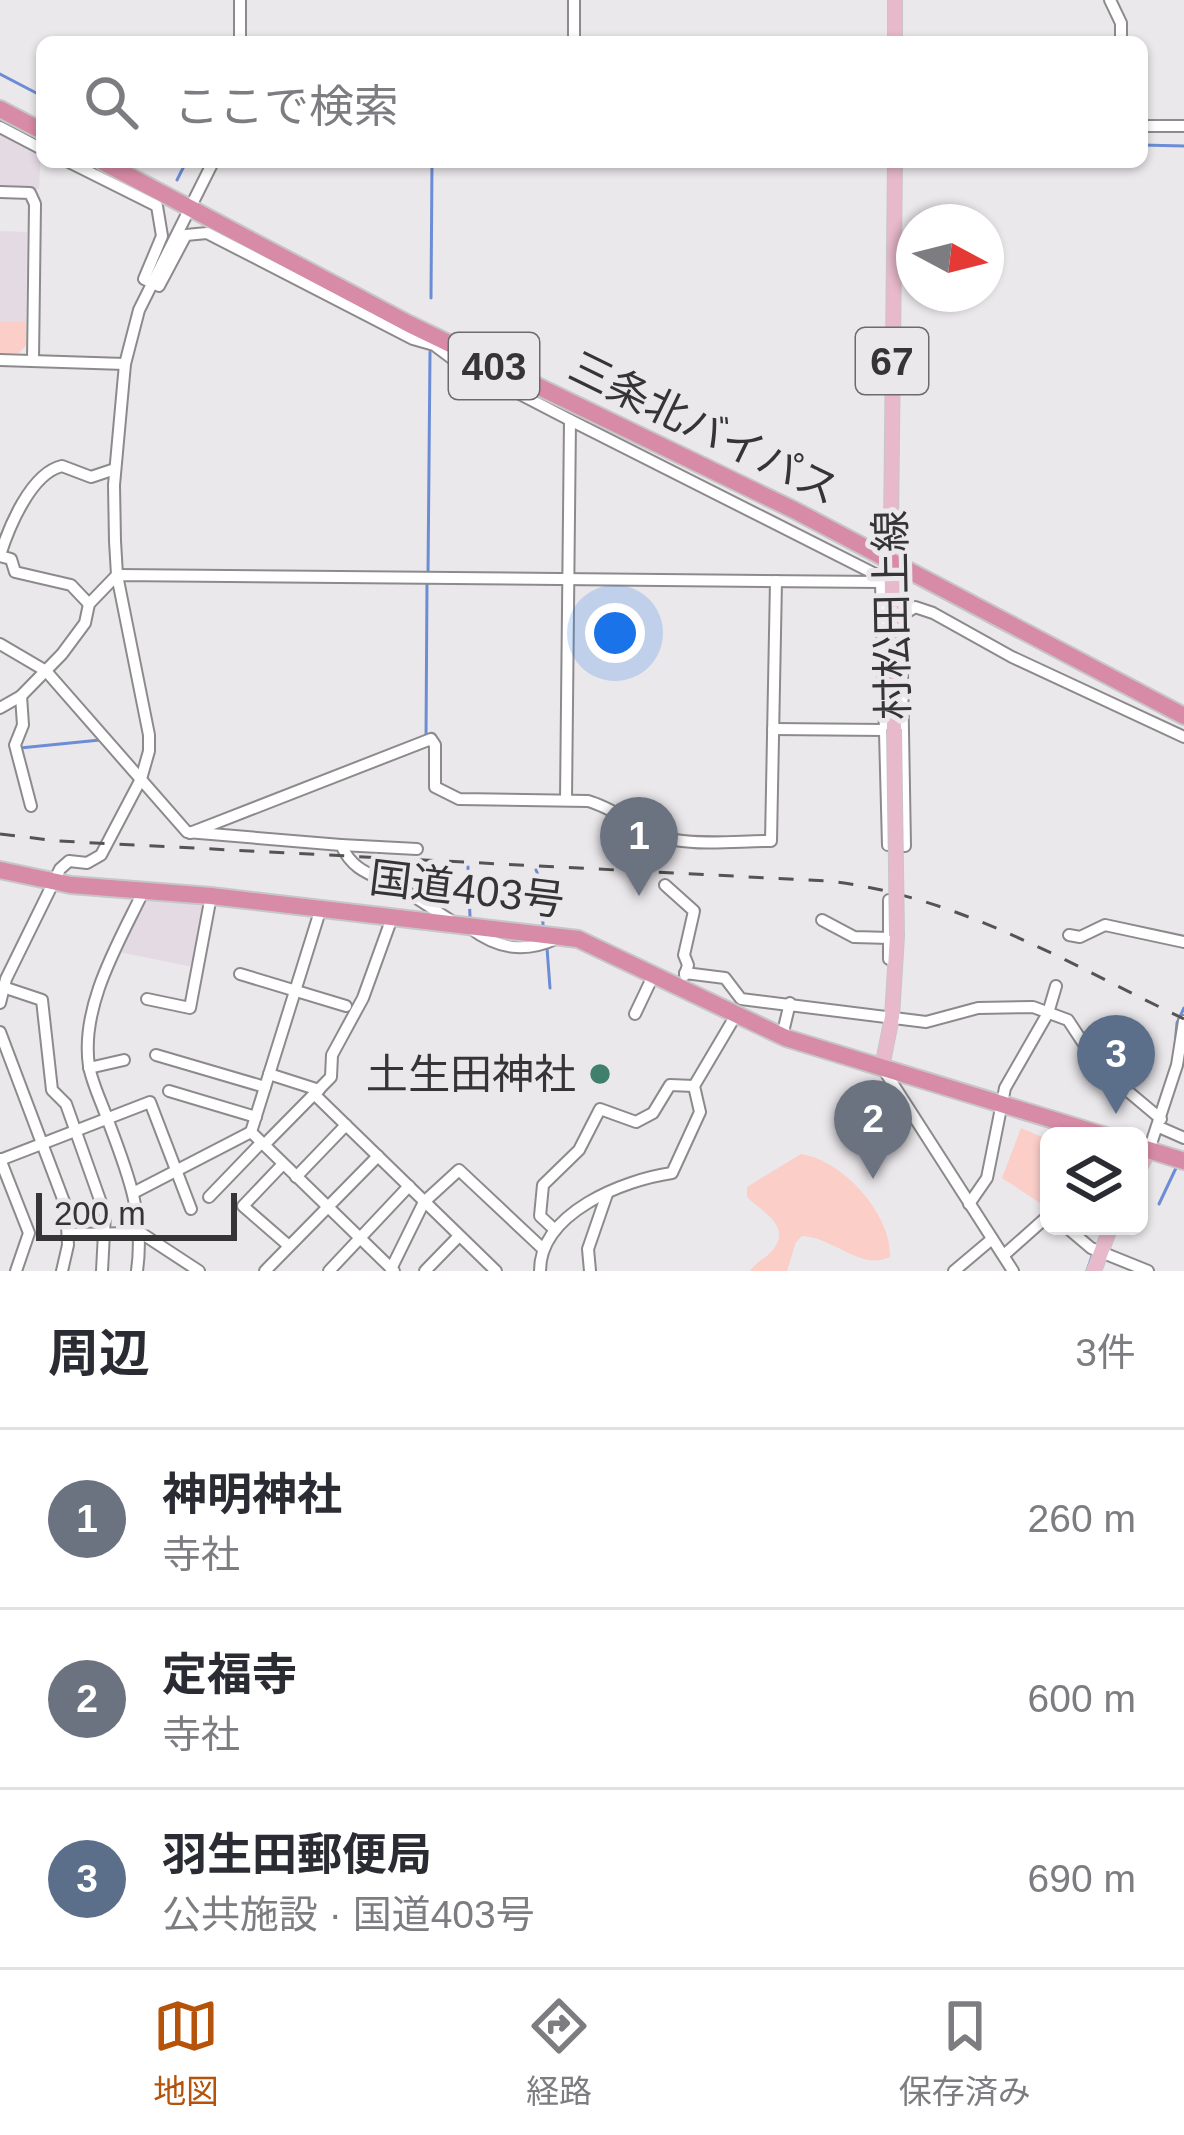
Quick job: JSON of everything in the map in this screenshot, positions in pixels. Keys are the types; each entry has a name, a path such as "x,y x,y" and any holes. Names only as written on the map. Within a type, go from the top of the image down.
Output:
{"highway":[{"path":"0,109 36,128"},
{"name":"三条北バイパス","path":"115,168 409,324 709,466 891,560"},
{"name":"403","path":"891,560 1184,716"},
{"name":"国道403号","path":"3,876 458,922 590,941 654,974 683,980 736,1015 782,1036 1077,1127"},
{"path":"1148,1150 1184,1161"}],"main road":[{"path":"895,0 895,36"},
{"name":"村松田上線","path":"882,1066 893,937 895,168"},
{"path":"1094,1271 1096,1249 1105,1235"}],"street":[{"path":"240,0 240,36"},
{"path":"574,0 574,36"},
{"path":"1110,0 1121,22 1121,36"},
{"path":"1148,126 1184,126"},
{"path":"0,127 36,146"},
{"path":"81,168 157,206 162,236 144,279 160,286 186,235 207,233 875,574 881,582 890,729 888,845 905,846 901,616 915,607 1184,736"},
{"path":"0,1004 3,987 64,863 87,862 101,855 141,779 149,735 117,575 116,469 125,364 139,310 210,168"},
{"path":"0,192 30,194 35,204 32,359"},
{"path":"0,360 125,364"},
{"path":"566,800 570,421"},
{"path":"89,604 71,585 15,572 11,559 0,555 2,539 47,471 62,466 91,478 116,469"},
{"path":"0,708 21,696 46,671 85,623 89,604 117,575 881,582"},
{"path":"190,833 431,740 435,746 434,787 460,799 566,800 606,806 625,821 674,839 771,841 776,581"},
{"path":"1004,652 1017,627"},
{"path":"0,644 46,671 190,833 416,848"},
{"path":"21,696 23,725 15,745 31,806"},
{"path":"773,729 890,729"},
{"path":"341,845 351,863 365,874 458,922"},
{"path":"665,885 694,911 683,980 725,978 741,1000 768,1005 790,1003 926,1022 964,1010 1022,1006 1048,1013 1068,1020 1099,1067 1160,1123 1184,1138"},
{"path":"137,1271 141,1233 135,1192 89,1068 89,1030 114,951 144,890"},
{"path":"147,999 190,1008 211,896"},
{"path":"822,920 854,938 893,937 889,900"},
{"path":"135,1192 251,1132 321,908"},
{"path":"209,1198 331,1077 332,1054 363,998 393,915"},
{"path":"1069,935 1080,937 1105,925 1184,942"},
{"path":"240,974 346,1006"},
{"path":"634,1014 654,974"},
{"path":"969,1204 987,1178 1000,1103 1048,1013 1055,986"},
{"path":"3,987 42,1000 52,1090 66,1104 100,1193 107,1234 102,1271"},
{"path":"782,1036 790,1003"},
{"path":"540,1271 542,1248 555,1230 587,1204 672,1173 700,1112 694,1086 736,1015"},
{"path":"1148,1142 1160,1123 1184,1022"},
{"path":"0,1032 66,1207 69,1234 62,1271"},
{"path":"157,1055 316,1092 491,1270"},
{"path":"89,1068 124,1060"},
{"path":"882,1066 1008,1263"},
{"path":"555,1230 540,1216 543,1185 579,1150 600,1109 636,1122 653,1113 670,1085 694,1086"},
{"path":"169,1090 256,1117"},
{"path":"16,1271 29,1234 0,1160 150,1102 191,1209"},
{"path":"296,1177 346,1125"},
{"path":"251,1132 393,1270 424,1202 459,1170 542,1248"},
{"path":"265,1271 378,1156"},
{"path":"283,1164 243,1206 289,1246"},
{"path":"329,1271 409,1186"},
{"path":"590,1271 588,1249 607,1193"},
{"path":"997,1271 1040,1226"},
{"path":"69,1234 141,1233 199,1271"},
{"path":"1077,1235 1096,1249 1148,1271"},
{"path":"425,1271 459,1236"},
{"path":"954,1271 992,1239"}],"shaded area":[{"path":"0,130 36,149 36,168 40,168 39,189 0,189"},
{"path":"0,231 27,232 26,322 0,322"},
{"path":"0,322 26,322 26,346 19,353 0,353"},
{"path":"144,890 211,896 198,968 114,951"},
{"path":"1021,1128 1040,1136 1040,1203 1002,1178"},
{"path":"801,1154 833,1167 862,1192 883,1224 890,1257 869,1260 802,1236 787,1271 750,1271 772,1251 779,1234 773,1220 747,1197 747,1187"}],"waterway":[{"path":"0,74 36,93"},
{"path":"1148,145 1184,146"},
{"path":"177,180 183,168"},
{"path":"431,298 432,168"},
{"path":"428,575 430,352"},
{"path":"426,737 427,584"},
{"path":"20,748 100,740"},
{"path":"161,810 182,832"},
{"path":"468,867 470,917"},
{"path":"536,870 542,884 543,925"},
{"path":"547,948 550,988"},
{"path":"1175,1046 1184,1008"},
{"path":"1159,1204 1176,1168"},
{"path":"1087,1271 1092,1256"}],"railway":[{"path":"0,834 58,841 828,881 875,889 967,916 1184,1019"}],"place":[{"name":"神明神社","path":"639,896"},
{"name":"土生田神社","path":"600,1074"},
{"name":"羽生田郵便局","path":"1116,1114"},
{"name":"定福寺","path":"873,1179"}]}
